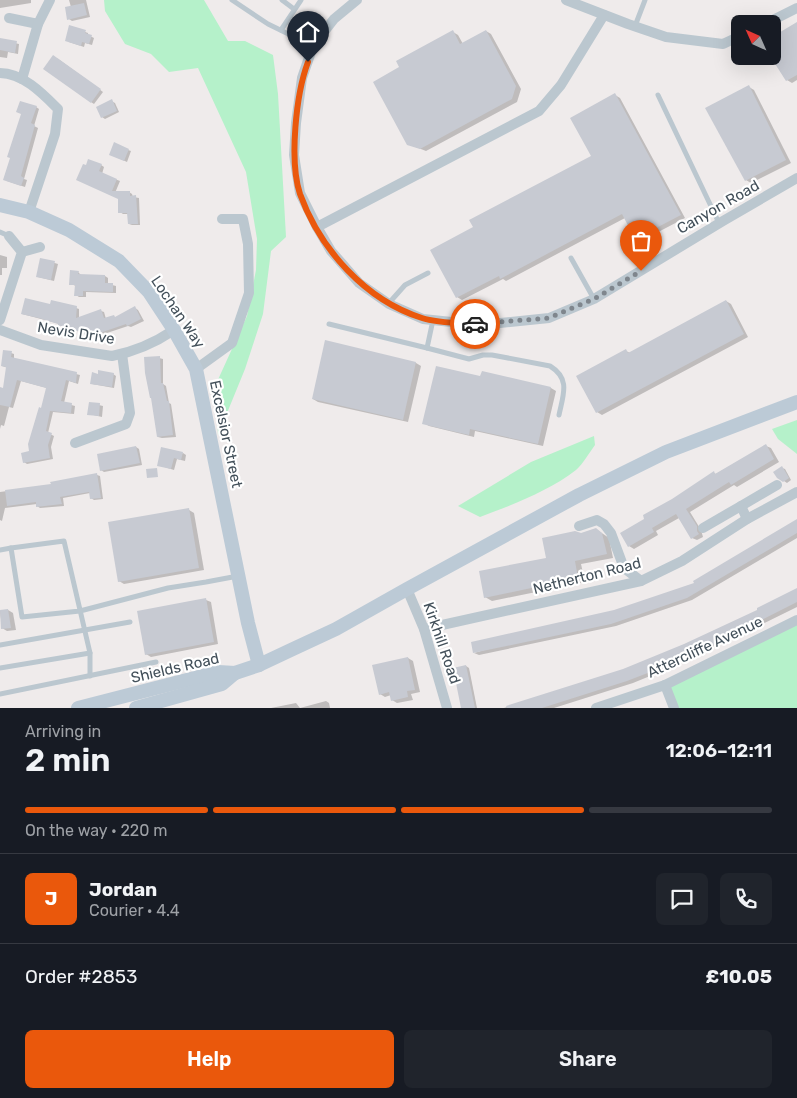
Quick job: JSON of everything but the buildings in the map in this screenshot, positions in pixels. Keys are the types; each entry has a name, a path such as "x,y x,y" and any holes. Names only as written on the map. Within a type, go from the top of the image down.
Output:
{"main road":[{"name":"Lochan Way","path":"0,205 29,212 69,230 119,261 148,292 174,330 196,369"},
{"name":"Excelsior Street","path":"196,369 248,623 259,665"},
{"path":"235,673 259,665 336,629 579,494 666,452 797,402"},
{"name":"Shields Road","path":"78,708 218,672 235,673"},
{"name":"Shields Road","path":"136,708 222,684 235,673"}],"street":[{"path":"22,79 38,24 50,0"},
{"name":"Canyon Road","path":"357,0 334,19 314,46 302,78 294,155 300,193 331,251 359,283 389,304 423,319 480,325 549,318 594,299 797,178"},
{"path":"566,0 634,27 666,37 724,44 731,40"},
{"path":"781,16 797,8"},
{"path":"317,227 538,111 561,85 604,15"},
{"path":"9,18 38,24"},
{"path":"0,73 8,73 22,79 44,94 58,109 55,134 29,212"},
{"name":"Excelsior Street","path":"196,369 232,343 249,293 248,244 243,219 222,219"},
{"path":"4,234 22,252"},
{"path":"22,252 40,247"},
{"path":"0,320 22,252"},
{"name":"Nevis Drive","path":"0,330 41,345 112,356 122,354 174,330"},
{"path":"75,443 126,424 130,413 122,354"},
{"path":"703,528 777,485"},
{"name":"Netherton Road","path":"424,628 641,581 682,561 747,519 797,492"},
{"path":"741,506 747,519"},
{"path":"579,526 598,520 604,524 611,533 624,568 641,581"},
{"name":"Kirkhill Road","path":"407,589 424,628 448,708"},
{"name":"Attercliffe Avenue","path":"596,708 665,685 797,620"},
{"path":"665,685 674,708"}],"lane":[{"path":"232,0 268,24 314,46"},
{"path":"282,0 294,9"},
{"path":"282,30 301,0"},
{"path":"634,27 645,0"},
{"path":"658,95 719,223"},
{"path":"570,258 594,299"},
{"path":"389,304 405,286 428,274"},
{"path":"427,348 433,320"},
{"path":"329,324 469,359 492,354 550,366 557,370 564,381 565,388 559,415"},
{"path":"0,550 64,541 90,653 90,676"},
{"path":"11,548 22,617 80,611 168,588 238,576"},
{"path":"0,645 130,622"},
{"path":"0,668 90,653"},
{"path":"0,694 156,662"}],"green space":[{"path":"104,0 204,0 228,41 245,41 273,55 278,94 286,237 271,251 263,314 245,369 218,435 216,384 247,316 256,270 257,239 246,172 198,68 169,72 151,54 125,44 105,11"},
{"path":"797,420 797,454 778,439 772,429"},
{"path":"594,436 595,445 584,462 579,468 554,485 480,517 458,506 531,462"},
{"path":"797,623 797,708 677,708 668,687"}],"way so far":[{"path":"475,324 549,318 594,299 641,271"}],"route":[{"path":"308,62 302,78 294,155 300,193 331,251 359,283 389,304 423,319 475,324"}]}
